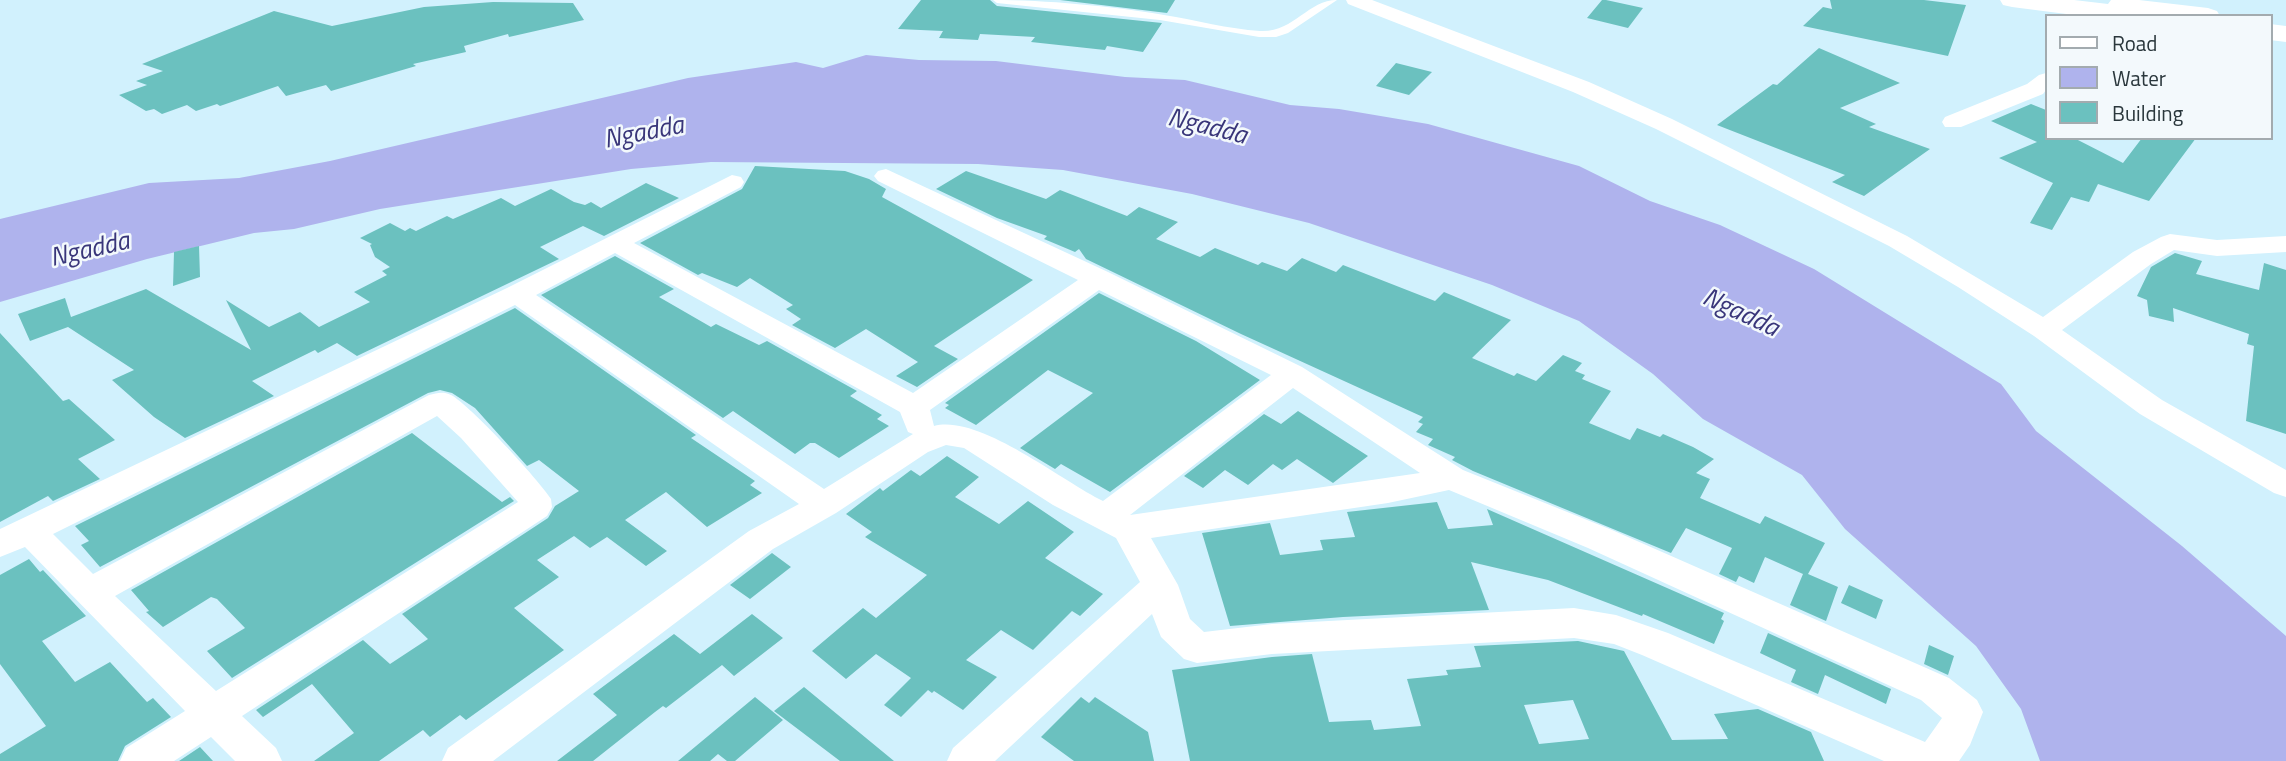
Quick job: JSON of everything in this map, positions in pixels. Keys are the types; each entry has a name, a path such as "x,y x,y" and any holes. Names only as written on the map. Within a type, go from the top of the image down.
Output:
{"main road":[{"path":"2012,0 2130,14"},
{"path":"2077,8 2175,14"}],"street":[{"path":"1355,0 1581,87 1664,124 1898,241 1968,281 2044,330 2151,407 2286,485"},
{"path":"1953,122 2035,89 2044,81"},
{"path":"462,761 761,540 824,505 917,444 944,434 973,439 1065,497 1117,523 1160,585 1174,628 1197,648 1272,639 1574,623 1616,630 1681,654 1930,761 1950,745 1959,729 1963,712 1936,689 1600,539 1451,478 1292,373 886,176"},
{"path":"262,761 89,593 15,537 517,294 732,182"},
{"path":"2044,330 2142,258 2170,242 2217,248 2286,244"},
{"path":"615,243 914,407 919,419 917,444"},
{"path":"914,407 1099,278"},
{"path":"517,294 824,505"},
{"path":"1117,523 1292,373"},
{"path":"89,593 440,402 472,431 534,499 535,507 140,761"},
{"path":"1117,523 1388,491 1451,478"},
{"path":"967,761 1160,585"}],"lane":[{"path":"997,0 1160,17 1259,34 1276,34 1333,0"}],"water":[{"name":"Ngadda","path":"866,55 919,60 996,61 1125,77 1185,80 1290,105 1339,109 1428,124 1579,166 1650,201 1720,225 1814,269 2001,384 2036,431 2182,546 2286,636 2286,761 2040,761 2021,709 1976,646 1845,529 1802,475 1703,419 1653,374 1579,321 1492,285 1309,223 1192,194 1063,170 978,164 711,162 631,169 380,209 294,229 254,233 147,259 0,302 0,219 149,183 239,178 330,161 688,78 796,62 823,68"}],"building":[{"path":"921,0 990,0 997,6 1162,23 1143,52 1107,46 1105,50 1031,42 1035,37 980,34 978,40 939,38 943,31 898,29"},
{"path":"1060,0 1175,0 1167,13"},
{"path":"1602,0 1643,8 1628,28 1587,18"},
{"path":"1830,0 1924,0 1966,5 1948,56 1803,26 1823,7 1832,9"},
{"path":"493,2 573,3 584,20 509,37 508,34 464,46 466,52 413,64 416,66 331,91 326,85 286,96 278,86 220,106 217,104 196,111 187,105 162,114 154,109 146,111 119,95 147,85 136,81 163,71 142,64 274,11 332,26 424,7"},
{"path":"1819,48 1900,83 1840,108 1876,124 1869,127 1930,149 1864,196 1832,182 1845,175 1717,125 1773,84 1777,85"},
{"path":"1396,63 1432,72 1409,95 1376,86"},
{"path":"2031,104 2044,109 2044,140 2078,140 2123,163 2140,140 2195,140 2149,201 2098,184 2089,202 2071,197 2052,230 2030,223 2053,183 1999,158 2037,142 1991,121"},
{"path":"755,166 845,171 869,179 886,189 882,197 1033,280 934,346 958,359 917,387 896,376 918,362 866,329 835,348 792,325 801,319 786,309 793,305 750,278 737,287 702,273 698,275 640,243 742,189"},
{"path":"966,171 1046,199 1060,190 1127,216 1139,207 1178,222 1156,239 1200,257 1215,248 1258,265 1262,262 1287,271 1302,258 1336,272 1343,265 1435,301 1444,292 1511,320 1472,358 1514,376 1517,373 1536,381 1563,355 1582,363 1575,371 1585,375 1582,379 1611,391 1589,423 1630,440 1637,428 1660,437 1663,434 1693,447 1714,459 1696,473 1710,479 1700,498 1760,524 1765,516 1825,543 1808,574 1838,587 1826,621 1790,605 1803,574 1765,557 1754,583 1739,576 1736,582 1719,574 1732,548 1686,528 1671,553 1473,471 1452,460 1455,457 1428,445 1433,439 1416,432 1423,424 1418,422 1423,417 1241,334 1086,259 1079,249 1075,252 1044,239 1047,236 997,218 936,189"},
{"path":"646,183 679,198 604,236 583,226 540,247 559,259 357,356 337,343 318,353 315,350 252,381 274,396 185,438 154,417 112,380 134,370 68,327 30,341 18,314 65,298 71,317 146,289 251,350 226,300 269,327 300,312 319,327 370,302 354,292 387,275 382,271 390,267 375,257 370,245 372,244 360,238 390,223 405,231 410,228 416,231 447,216 453,219 501,198 515,206 551,189 574,202 585,205 591,202 601,208"},
{"path":"199,246 200,277 173,286 174,252"},
{"path":"2175,253 2202,261 2196,274 2259,290 2264,263 2286,270 2286,434 2246,421 2254,346 2247,344 2249,334 2173,308 2174,322 2149,316 2147,300 2137,296 2151,267"},
{"path":"615,256 674,289 659,297 711,327 716,324 759,345 767,341 857,391 850,396 882,415 877,419 889,426 839,458 815,443 810,443 795,454 733,411 723,418 541,295"},
{"path":"1099,293 1196,341 1260,380 1110,492 1061,464 1055,469 1020,448 1093,393 1048,370 976,425 945,408 949,405 945,403"},
{"path":"515,308 696,435 691,438 755,481 750,485 762,493 707,527 666,492 625,520 667,551 646,566 607,537 590,548 574,536 537,560 559,577 514,608 564,650 466,720 460,715 430,737 423,730 379,761 314,761 354,733 312,684 263,717 256,710 363,640 390,664 428,639 402,614 548,518 555,506 579,491 539,460 527,466 475,408 452,393 440,390 428,393 100,567 81,545 89,541 75,526"},
{"path":"0,333 63,401 69,399 115,440 78,459 100,479 53,501 48,496 0,522"},
{"path":"1298,411 1368,456 1333,483 1297,459 1282,470 1273,464 1248,485 1225,470 1203,488 1184,476 1264,414 1281,424"},
{"path":"412,433 502,502 510,497 514,501 232,678 207,651 245,628 217,599 211,597 163,627 146,612 149,611 131,590"},
{"path":"947,456 979,477 955,497 999,524 1028,501 1074,532 1045,558 1103,594 1080,616 1072,611 1033,650 1001,630 966,660 997,677 963,710 934,691 932,693 928,690 901,717 884,705 911,678 876,654 846,679 812,651 863,608 876,618 927,575 865,537 872,532 846,514 880,488 883,491 911,470 920,476"},
{"path":"1437,502 1448,529 1493,525 1487,509 1724,613 1721,619 1724,621 1714,644 1643,614 1642,616 1548,580 1471,562 1489,610 1230,626 1202,533 1270,523 1280,555 1323,550 1320,540 1355,537 1347,512"},
{"path":"772,553 791,567 750,599 730,585"},
{"path":"29,559 40,572 43,570 86,616 42,641 75,682 110,662 147,702 153,698 171,717 125,746 118,761 0,761 0,754 46,726 0,664 0,575"},
{"path":"1849,585 1883,600 1876,619 1841,603"},
{"path":"752,614 783,638 734,676 722,665 666,708 663,706 593,761 557,761 617,715 593,694 674,634 700,654"},
{"path":"1768,633 1891,689 1886,704 1825,675 1818,694 1791,682 1796,670 1760,653"},
{"path":"1578,641 1624,651 1672,740 1728,739 1714,714 1758,709 1811,732 1824,761 1190,761 1172,670 1312,654 1329,722 1371,720 1374,730 1421,726 1407,679 1448,675 1446,670 1481,667 1474,646","holes":["1573,700 1589,739 1539,744 1524,705"]},
{"path":"1929,645 1954,656 1948,675 1924,664"},
{"path":"804,687 894,761 840,761 774,711"},
{"path":"755,697 783,720 735,761 727,761 718,754 710,761 678,761"},
{"path":"1081,697 1089,703 1095,697 1148,732 1154,761 1074,761 1041,737"},
{"path":"200,747 213,761 179,761"}]}
